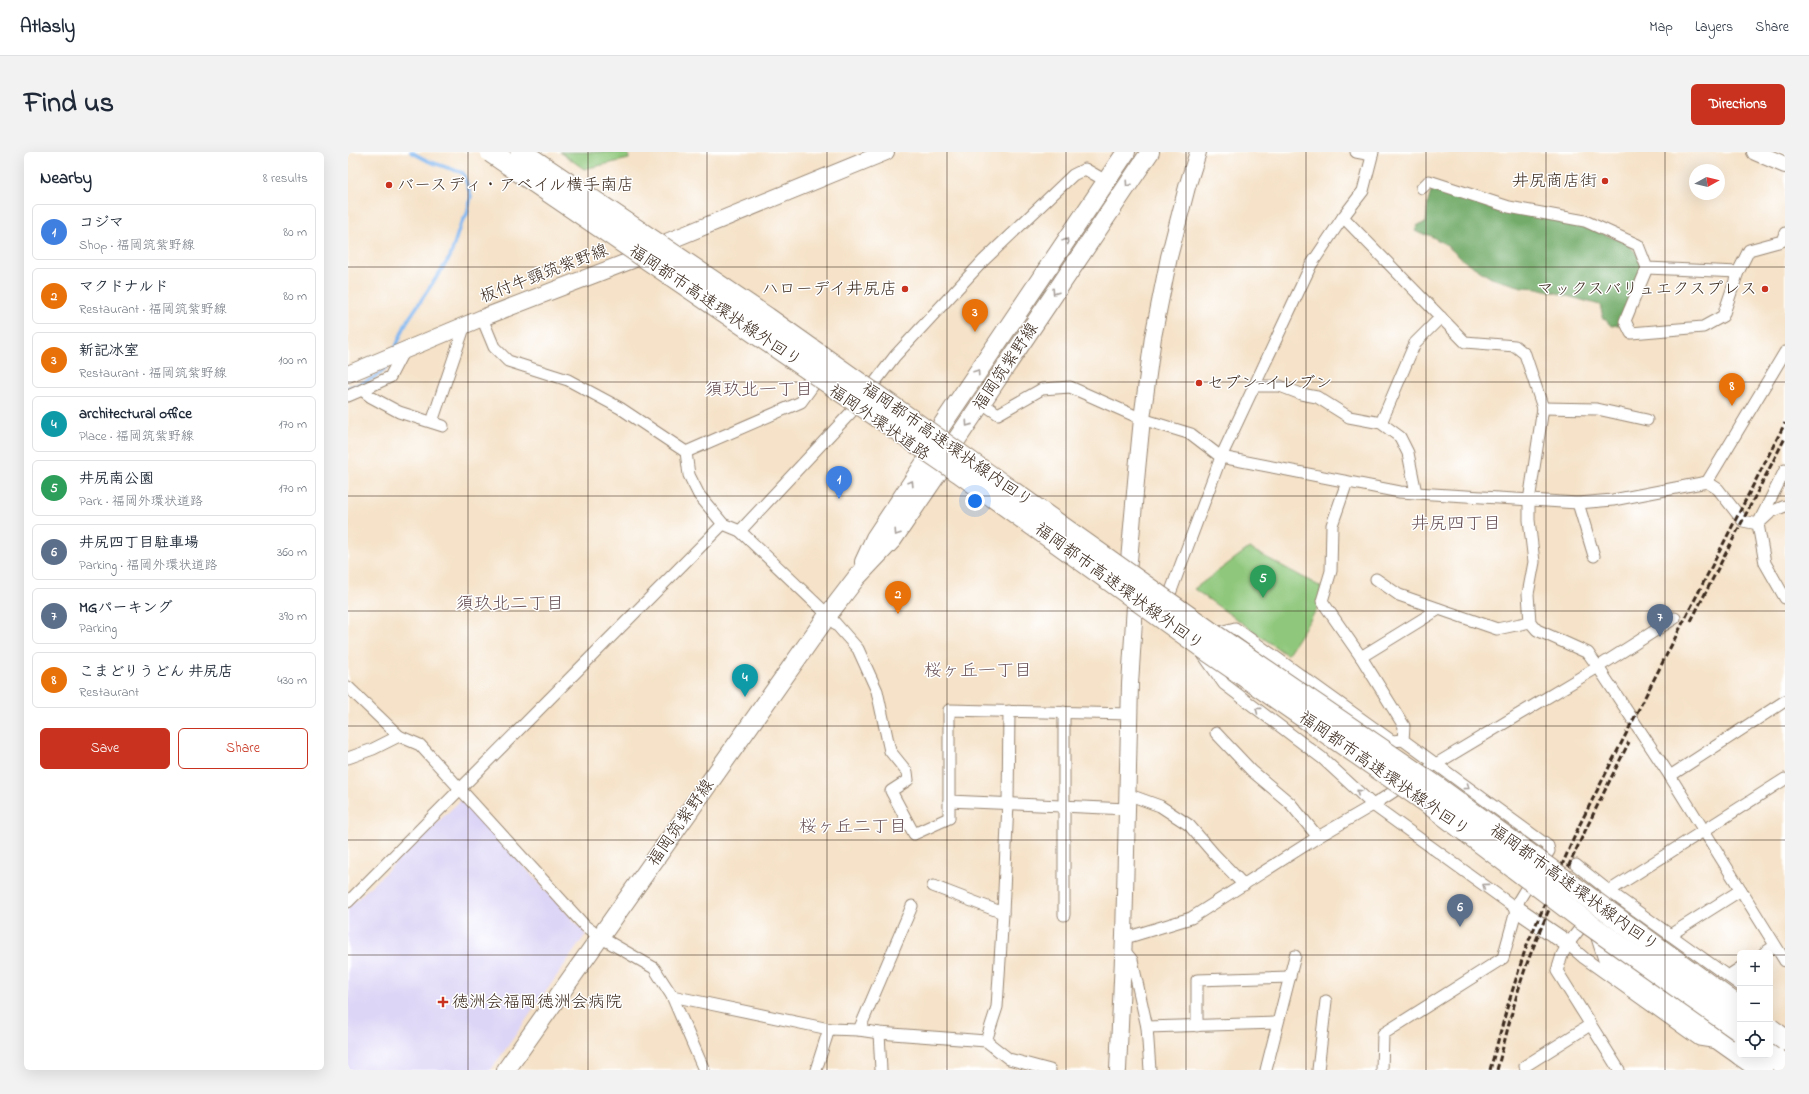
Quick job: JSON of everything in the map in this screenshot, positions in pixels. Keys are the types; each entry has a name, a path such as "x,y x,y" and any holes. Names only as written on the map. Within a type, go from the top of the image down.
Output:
{"highway":[{"name":"福岡外環状道路","path":"484,152 640,257 935,462 1201,652 1530,882 1666,943 1737,1006"},
{"name":"福岡都市高速環状線外回り","path":"492,152 959,472 1208,651 1427,802 1586,922 1737,1028"},
{"name":"福岡都市高速環状線内回り","path":"522,152 774,323 1217,637 1438,788 1737,1007"},
{"name":"福岡外環状道路","path":"526,152 664,243 874,386 938,431 953,445 1128,572 1540,864 1737,1025"},
{"path":"1666,943 1737,995"},
{"name":"福岡都市高速環状線外回り","path":"1773,1054 1785,1064"}],"main road":[{"name":"福岡筑紫野線","path":"935,462 938,431 1126,152"},
{"name":"福岡筑紫野線","path":"506,1070 828,615 857,577 893,539 935,462 953,445 1150,152"}],"street":[{"name":"板付牛頸筑紫野線","path":"348,374 482,318 640,257 664,243 886,152"},
{"path":"1118,1070 1124,942 1130,684 1135,605 1128,572 1142,419 1154,337 1169,257 1198,152"},
{"path":"1168,599 1221,457 1311,265 1343,217 1363,191 1372,154 1356,152"},
{"path":"1760,153 1785,164"},
{"path":"740,531 856,407 874,386 895,356 983,261 1073,175 1085,169 1106,181"},
{"path":"1422,188 1429,181 1509,207 1585,221 1638,245 1647,268 1625,321 1631,333 1703,327 1723,316 1738,272 1749,250 1782,241 1785,234"},
{"path":"1343,217 1465,342 1516,346 1525,354 1543,408 1529,501 1534,562 1528,594 1530,622 1537,630 1588,653 1670,776 1785,961"},
{"path":"1647,268 1738,272"},
{"path":"1381,422 1415,343 1440,317"},
{"path":"482,318 494,347 508,361 568,380 620,408 686,452 689,475 699,495 723,524 740,531 828,615 858,649 876,691 890,751 907,772 908,780 891,791 914,834 949,818 949,710 1130,714"},
{"path":"432,422 465,325"},
{"path":"348,396 390,377 404,350"},
{"path":"1707,482 1785,352"},
{"path":"686,452 801,402 817,380"},
{"path":"1254,386 1280,386 1301,394 1317,397 1349,418 1381,422 1400,437 1408,453 1416,493"},
{"path":"982,403 998,414 1042,389 1070,387 1142,419 1191,434 1221,457 1400,492 1578,503 1613,500 1707,482 1718,489 1743,521 1758,524"},
{"path":"362,390 371,397 399,412 443,426"},
{"path":"1543,408 1597,409 1646,420"},
{"path":"1785,470 1758,524 1765,563 1785,598"},
{"path":"1347,482 1332,525 1331,571 1322,601 1362,657 1404,726 1403,740"},
{"path":"1578,503 1594,556"},
{"path":"1758,524 1771,512 1785,506"},
{"path":"348,902 723,524"},
{"path":"1376,579 1399,595 1497,629 1530,622"},
{"path":"1362,657 1439,609"},
{"path":"1124,942 1132,936 1191,918 1318,837 1374,805 1436,764 1598,667 1675,618"},
{"path":"1216,633 1235,628 1392,741 1403,740 1548,846 1548,851 1519,900 1503,958 1383,1034 1382,1070"},
{"path":"1201,652 1224,684 1322,758 1374,805 1699,1040 1737,1044"},
{"path":"348,688 399,736 420,745 586,926 600,937 654,968 672,996 704,1070"},
{"path":"1670,776 1785,701"},
{"path":"986,1041 997,1007 1008,803 1009,711"},
{"path":"1064,712 1064,915"},
{"path":"1216,732 1252,771 1290,803 1318,837"},
{"path":"348,758 373,749 399,736"},
{"path":"1619,1070 1557,971 1562,955 1568,944 1598,912 1704,830 1785,779"},
{"path":"949,801 1064,806 1127,801 1160,806 1189,825 1244,885"},
{"path":"1576,865 1598,912"},
{"path":"933,886 1003,913"},
{"path":"1737,983 1728,976 1666,943 1741,890"},
{"path":"859,1030 912,906"},
{"path":"1124,942 1132,960 1147,1027 1150,1070"},
{"path":"1769,950 1776,946"},
{"path":"1266,1070 1295,956"},
{"path":"1728,976 1737,970"},
{"path":"1197,1026 1197,980 1290,977"},
{"path":"672,996 829,1029 859,1030 879,1033 986,1041 1009,1059 1050,1070"},
{"path":"1318,1070 1326,1001"},
{"path":"1147,1027 1277,1023"},
{"path":"1525,1066 1590,1025"},
{"path":"816,1070 829,1029"},
{"path":"879,1033 881,1070"}],"shaded area":[{"name":"徳洲会福岡徳洲会病院","path":"462,799 586,934 491,1070 348,1070 348,908"}],"green space":[{"path":"560,152 628,152 629,159 584,169"},
{"path":"1437,186 1457,196 1476,202 1577,224 1581,227 1594,230 1628,244 1637,254 1642,269 1626,313 1619,325 1611,326 1603,317 1600,305 1538,288 1522,287 1491,278 1463,260 1445,244 1429,235 1421,234 1415,231 1418,225 1426,223 1428,202 1432,188"},
{"path":"1249,548 1321,587 1319,606 1287,655 1194,589"}],"waterway":[{"path":"395,349 406,323 450,257 460,226 467,214 471,196 463,173 428,161 411,152"},
{"path":"348,388 376,376 386,368 389,363"}],"railway":[{"path":"1490,1070 1526,947 1580,824 1785,423"},
{"path":"1691,621 1785,438"},
{"path":"1497,1070 1517,993 1533,948 1567,870 1629,742"}],"place":[{"name":"井尻商店街","path":"1605,181"},
{"name":"バースディ・アベイル横手南店","path":"389,185"},
{"name":"ハローデイ井尻店","path":"905,289"},
{"name":"マックスバリュエクスプレス","path":"1765,289"},
{"name":"新記冰室","path":"975,332"},
{"name":"セブン-イレブン","path":"1199,383"},
{"name":"こまどりうどん 井尻店","path":"1732,406"},
{"name":"コジマ","path":"839,499"},
{"name":"井尻南公園","path":"1263,598"},
{"name":"マクドナルド","path":"898,614"},
{"name":"MGパーキング","path":"1660,637"},
{"name":"architectural office","path":"745,697"},
{"name":"井尻四丁目駐車場","path":"1460,927"},
{"name":"徳洲会福岡徳洲会病院","path":"443,1002"}],"district":[{"name":"須玖北一丁目","path":"759,391"},
{"name":"井尻四丁目","path":"1456,525"},
{"name":"須玖北二丁目","path":"510,605"},
{"name":"桜ヶ丘一丁目","path":"978,672"},
{"name":"桜ヶ丘二丁目","path":"853,828"}]}
